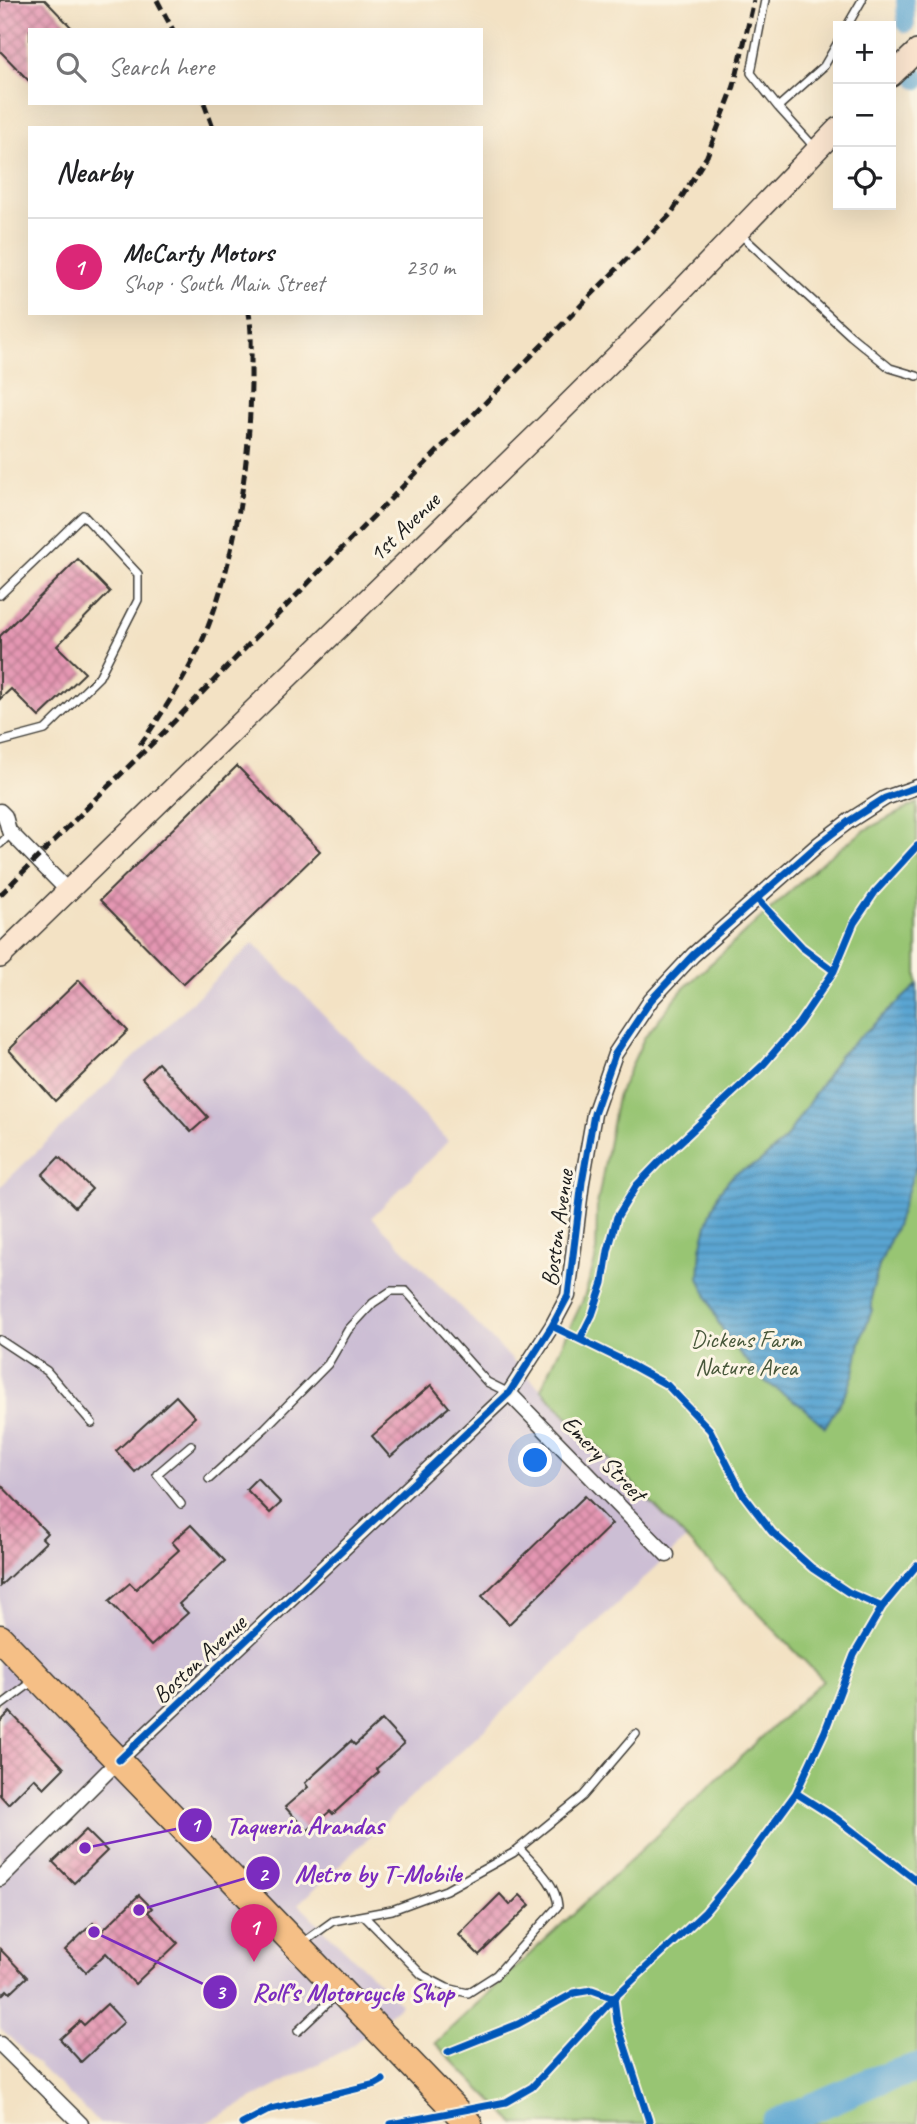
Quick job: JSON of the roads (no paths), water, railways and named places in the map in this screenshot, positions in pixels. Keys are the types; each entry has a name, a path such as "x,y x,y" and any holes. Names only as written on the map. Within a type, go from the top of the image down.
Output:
{"highway":[{"path":"0,1638 469,2124"}],"street":[{"path":"896,71 917,51"},
{"name":"1st Avenue","path":"0,957 545,427 651,322 833,133"},
{"name":"Boston Avenue","path":"0,1880 118,1760 509,1393 568,1296 582,1182 594,1114 615,1054 651,1000 693,955 820,843 885,798 917,787"},
{"path":"0,811 5,816 7,830 68,891"},
{"name":"Emery Street","path":"509,1393 667,1555"},
{"path":"0,2044 82,2124"}],"lane":[{"path":"765,0 751,73 816,150"},
{"path":"850,21 862,0"},
{"path":"778,107 824,65 833,50"},
{"path":"737,231 851,336 890,368 917,376"},
{"path":"0,595 83,515 138,574 138,600 99,677 45,730 0,742"},
{"path":"0,844 7,830"},
{"path":"209,1479 328,1364 348,1330 373,1303 391,1290 405,1291 487,1382 509,1393"},
{"path":"0,1340 47,1371 92,1423"},
{"path":"181,1504 157,1474 191,1445"},
{"path":"0,1706 39,1677"},
{"path":"298,1947 333,1921 392,1910 446,1890 519,1848 583,1796 636,1734"},
{"path":"364,1916 422,1975 468,1993 496,1975 558,1906 557,1896 544,1874 519,1848"},
{"path":"298,2031 341,1990"}],"water":[{"path":"917,985 917,1163 896,1226 879,1266 872,1292 872,1310 860,1342 854,1373 848,1389 825,1427 799,1404 766,1382 732,1345 718,1322 699,1278 701,1248 719,1192 734,1174 759,1163 785,1139 840,1055"}],"waterway":[{"path":"905,0 906,24"},
{"path":"916,76 917,80"},
{"path":"776,2124 874,2081 917,2068"}],"railway":[{"path":"157,0 172,28"},
{"path":"84,810 164,732 671,214 707,156 734,86 754,0"},
{"path":"205,105 212,126"},
{"path":"140,745 197,653 225,576 240,506 249,434 249,315"},
{"path":"0,895 91,804"}],"place":[{"name":"Taqueria Arandas","path":"85,1848"},
{"name":"Metro by T-Mobile","path":"139,1910"},
{"name":"Rolf's Motorcycle Shop","path":"94,1932"},
{"name":"McCarty Motors","path":"254,1962"}],"park label":[{"name":"Dickens Farm Nature Area","path":"746,1353"}]}
